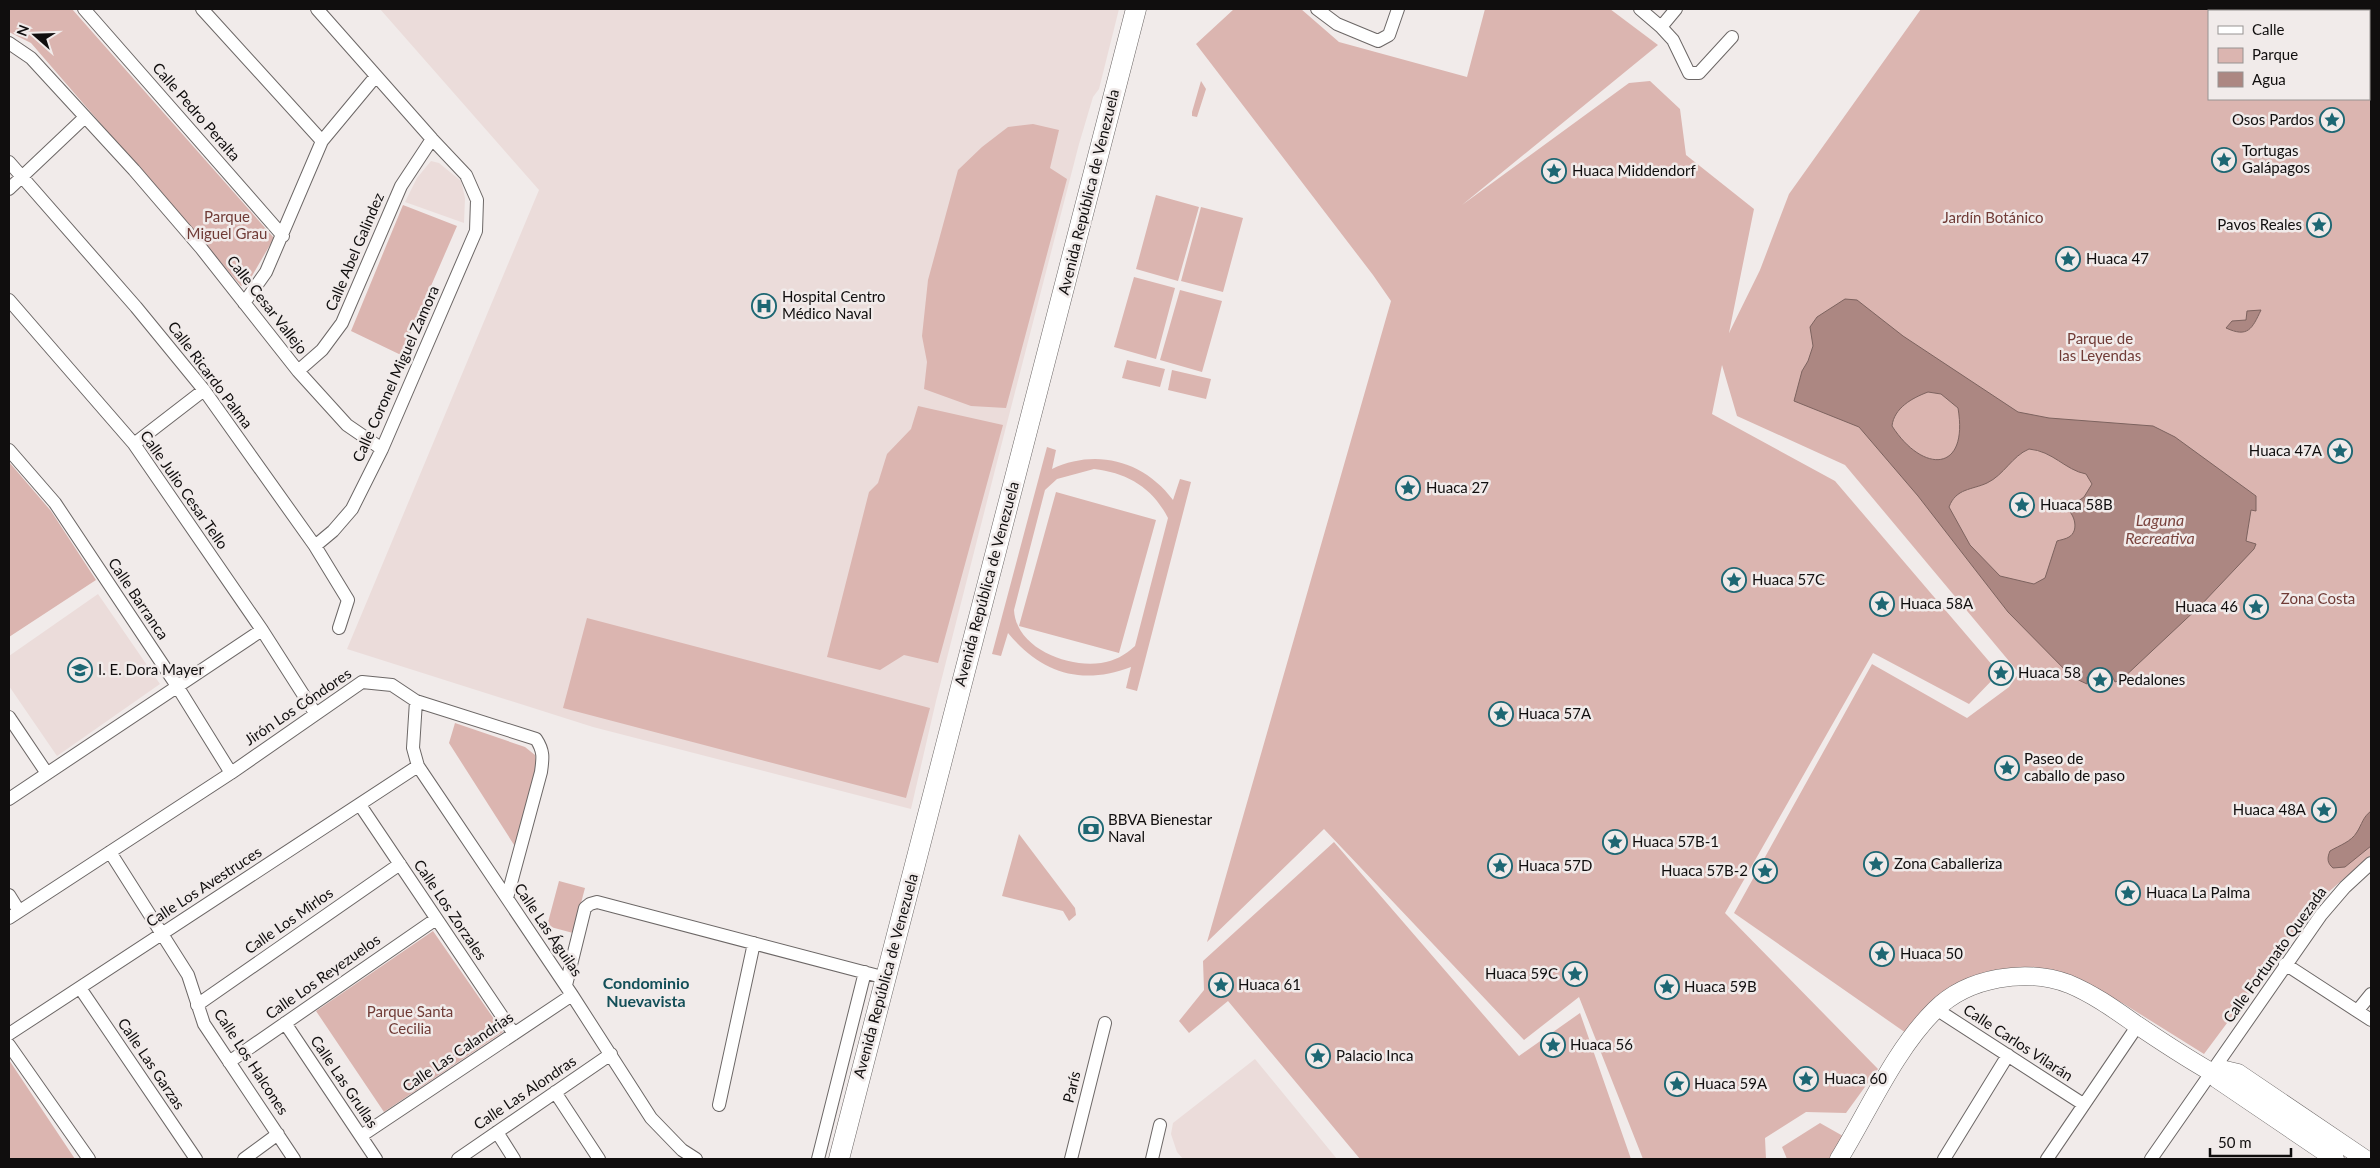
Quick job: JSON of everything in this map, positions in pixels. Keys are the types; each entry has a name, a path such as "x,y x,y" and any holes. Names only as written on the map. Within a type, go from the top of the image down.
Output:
{"main road":[{"name":"Avenida República de Venezuela","path":"839,1159 1136,9"}],"street":[{"name":"Calle Pedro Peralta","path":"84,9 283,236"},
{"path":"202,9 322,141"},
{"path":"317,9 432,139"},
{"path":"1317,9 1337,24 1375,40 1383,40 1390,32 1398,9"},
{"path":"1640,9 1662,27 1673,40 1687,70 1692,74 1699,73 1732,37"},
{"path":"1662,27 1676,9"},
{"name":"Calle Cesar Vallejo","path":"9,44 31,58 84,118 134,170 201,248 298,371 347,425 382,449"},
{"path":"244,304 266,272 322,141 376,76"},
{"path":"9,189 84,118"},
{"name":"Calle Coronel Miguel Zamora","path":"315,546 333,531 352,509 382,449 476,231 477,200 466,175 432,139"},
{"name":"Calle Abel Galindez","path":"298,371 322,350 342,324 401,186 432,139"},
{"name":"Calle Ricardo Palma","path":"9,162 136,307 204,390 315,546 348,600 338,628"},
{"name":"Calle Julio Cesar Tello","path":"9,300 134,444 262,630 315,713"},
{"path":"134,444 204,390"},
{"name":"Calle Barranca","path":"9,450 55,504 177,686 231,773"},
{"path":"9,799 46,772 262,630"},
{"name":"Jirón Los Cóndores","path":"14,915 231,773 362,682 392,685 416,701 536,739 544,754 541,772 507,898"},
{"name":"Calle Las Águilas","path":"416,701 413,748 418,766 569,990 651,1118 682,1150 696,1159"},
{"path":"9,717 46,772"},
{"name":"Calle Los Avestruces","path":"9,1034 418,766"},
{"name":"Calle Los Zorzales","path":"360,804 514,1034"},
{"name":"Calle Los Halcones","path":"110,852 188,975 204,1024 294,1159"},
{"name":"Calle Fortunato Quezada","path":"2151,1159 2286,964 2344,887 2371,863"},
{"name":"Calle Los Mirlos","path":"197,1005 400,864"},
{"path":"9,895 14,915"},
{"path":"569,990 585,908 597,902 886,978"},
{"name":"Calle Los Reyezuelos","path":"229,1062 436,919"},
{"path":"719,1106 754,943"},
{"path":"2286,964 2371,1020"},
{"path":"818,1159 865,972"},
{"path":"1839,1159 1903,1051 1936,1009 1958,994 1985,982 2002,978 2035,977 2069,984 2092,996 2210,1072 2217,1080 2335,1159"},
{"name":"Calle Las Garzas","path":"80,988 196,1159"},
{"name":"Calle Las Calandrias","path":"361,1136 514,1034 569,990"},
{"path":"2358,1010 2371,994"},
{"name":"Calle Carlos Vilarán","path":"1936,1009 2083,1104"},
{"name":"Calle Las Grullas","path":"285,1023 376,1159"},
{"name":"París","path":"1071,1159 1105,1023"},
{"path":"2047,1159 2138,1025"},
{"path":"9,1045 89,1159"},
{"name":"Calle Las Alondras","path":"458,1159 611,1054"},
{"path":"1944,1159 2008,1055"},
{"path":"2210,1072 2221,1070 2238,1073 2365,1159"},
{"path":"555,1092 598,1159"},
{"path":"1152,1159 1160,1125"},
{"path":"497,1132 514,1159"},
{"path":"244,1159 278,1134"}],"shaded area":[{"name":"Hospital Centro Médico Naval","path":"380,9 1119,9 1099,89 1093,97 1079,144 936,701 911,809 593,727 347,649 539,190"},
{"path":"431,161 439,163 461,181 465,198 464,223 405,202 417,178"},
{"name":"I. E. Dora Mayer","path":"98,594 160,684 57,756 9,686 9,656"},
{"path":"1255,1059 1337,1159 1183,1159 1177,1152 1171,1134 1173,1123"}],"green space":[{"name":"Parque Miguel Grau","path":"9,9 72,9 274,238 249,281 241,286 31,43 9,32"},
{"path":"1234,9 1301,9 1339,42 1467,77 1485,9 1610,9 1658,45 1462,205 1629,83 1650,81 1680,109 1686,155 1754,209 1729,333 1760,270 1789,194 1921,9 2371,9 2371,855 2317,902 2204,1054 2124,1004 2078,980 2028,967 1982,974 1906,1033 1734,913 1872,664 1967,718 2009,687 2019,673 1845,465 1737,416 1722,365 1712,414 1835,481 1999,673 1969,704 1873,653 1725,913 1878,1069 1846,1113 1806,1112 1765,1138 1766,1159 1643,1159 1579,997 1524,1040 1324,829 1207,942 1391,301 1196,44"},
{"path":"1201,81 1206,89 1197,117 1192,116 1192,112"},
{"path":"1033,124 1059,130 1050,168 1067,179 1006,408 971,406 924,389 927,362 922,336 928,280 958,170 982,147 1008,127"},
{"path":"1156,195 1199,207 1178,281 1136,269"},
{"path":"403,205 457,226 401,355 351,331"},
{"path":"1201,207 1243,218 1223,292 1181,281"},
{"path":"1134,277 1175,288 1156,359 1114,347"},
{"path":"1180,290 1222,301 1202,372 1160,360"},
{"path":"1127,360 1165,369 1160,387 1122,378"},
{"path":"1172,370 1211,379 1206,399 1168,390"},
{"path":"918,406 1003,425 938,663 904,655 880,670 827,657 869,492 878,483 887,454 911,429"},
{"path":"1047,447 1056,450 1052,469 1085,459 1102,459 1118,462 1148,476 1173,500 1180,479 1191,482 1137,691 1126,688 1131,667 1113,673 1095,675 1063,672 1034,658 1008,633 1001,656 992,654","holes":["1094,469 1106,471 1137,483 1162,507 1168,518 1135,646 1111,661 1088,664 1059,658 1033,645 1017,623 1014,610 1045,490 1057,479"]},
{"path":"9,462 51,511 96,580 9,637"},
{"path":"1056,492 1156,520 1119,653 1019,626"},
{"path":"587,618 930,708 906,798 563,708"},
{"path":"455,723 525,747 535,755 537,767 516,848 449,743"},
{"path":"1019,834 1075,908 1076,915 1069,921 1063,911 1002,896"},
{"path":"1334,842 1519,1056 1580,1013 1631,1159 1360,1159 1228,1001 1189,1033 1179,1021 1204,990 1203,961"},
{"path":"559,881 585,888 573,933 547,926"},
{"name":"Parque Santa Cecilia","path":"433,931 503,1032 384,1112 316,1011"},
{"path":"9,1060 75,1159 9,1159"},
{"path":"1820,1123 1850,1140 1839,1159 1787,1159 1782,1147"}],"water":[{"name":"Laguna Recreativa","path":"1845,299 1857,300 1903,336 2018,412 2049,418 2153,426 2175,437 2256,496 2256,511 2251,510 2246,541 2256,544 2254,549 2200,606 2121,680 2115,682 2111,674 2087,677 2087,684 2072,677 2008,612 1918,496 1859,427 1794,401 1802,371 1813,346 1810,327 1817,317","holes":["1928,392 1941,394 1958,408 1960,429 1957,445 1950,455 1941,459 1929,459 1917,453 1904,442 1892,426 1896,414 1905,404","2029,449 2045,453 2072,469 2086,474 2092,484 2084,497 2067,509 2074,519 2074,531 2069,537 2057,541 2045,578 2034,584 2000,576 1970,545 1949,507 1960,493 1993,480 2018,456"]},
{"path":"2261,310 2252,327 2248,330 2239,332 2226,328 2232,321 2246,320 2247,311"},
{"path":"2371,811 2371,846 2345,867 2333,868 2328,860 2330,851 2352,838 2364,818"}],"place":[{"name":"Osos Pardos","path":"2332,120"},
{"name":"Tortugas Galápagos","path":"2224,160"},
{"name":"Huaca Middendorf","path":"1554,171"},
{"name":"Pavos Reales","path":"2319,225"},
{"name":"Huaca 47","path":"2068,259"},
{"name":"Hospital Centro Médico Naval","path":"764,306"},
{"name":"Huaca 47A","path":"2340,451"},
{"name":"Huaca 27","path":"1408,488"},
{"name":"Huaca 58B","path":"2022,505"},
{"name":"Huaca 57C","path":"1734,580"},
{"name":"Huaca 58A","path":"1882,604"},
{"name":"Huaca 46","path":"2256,607"},
{"name":"I. E. Dora Mayer","path":"80,670"},
{"name":"Huaca 58","path":"2001,673"},
{"name":"Pedalones","path":"2100,680"},
{"name":"Huaca 57A","path":"1501,714"},
{"name":"Paseo de caballo de paso","path":"2007,768"},
{"name":"Huaca 48A","path":"2324,810"},
{"name":"BBVA Bienestar Naval","path":"1091,829"},
{"name":"Huaca 57B-1","path":"1615,842"},
{"name":"Zona Caballeriza","path":"1876,864"},
{"name":"Huaca 57D","path":"1500,866"},
{"name":"Huaca 57B-2","path":"1765,871"},
{"name":"Huaca La Palma","path":"2128,893"},
{"name":"Huaca 50","path":"1882,954"},
{"name":"Huaca 59C","path":"1575,974"},
{"name":"Huaca 61","path":"1221,985"},
{"name":"Huaca 59B","path":"1667,987"},
{"name":"Huaca 56","path":"1553,1045"},
{"name":"Palacio Inca","path":"1318,1056"},
{"name":"Huaca 60","path":"1806,1079"},
{"name":"Huaca 59A","path":"1677,1084"}],"district":[{"name":"Condominio Nuevavista","path":"646,992"}],"park label":[{"name":"Jardín Botánico","path":"1993,218"},
{"name":"Parque de las Leyendas","path":"2100,348"},
{"name":"Zona Costa","path":"2318,599"}]}
